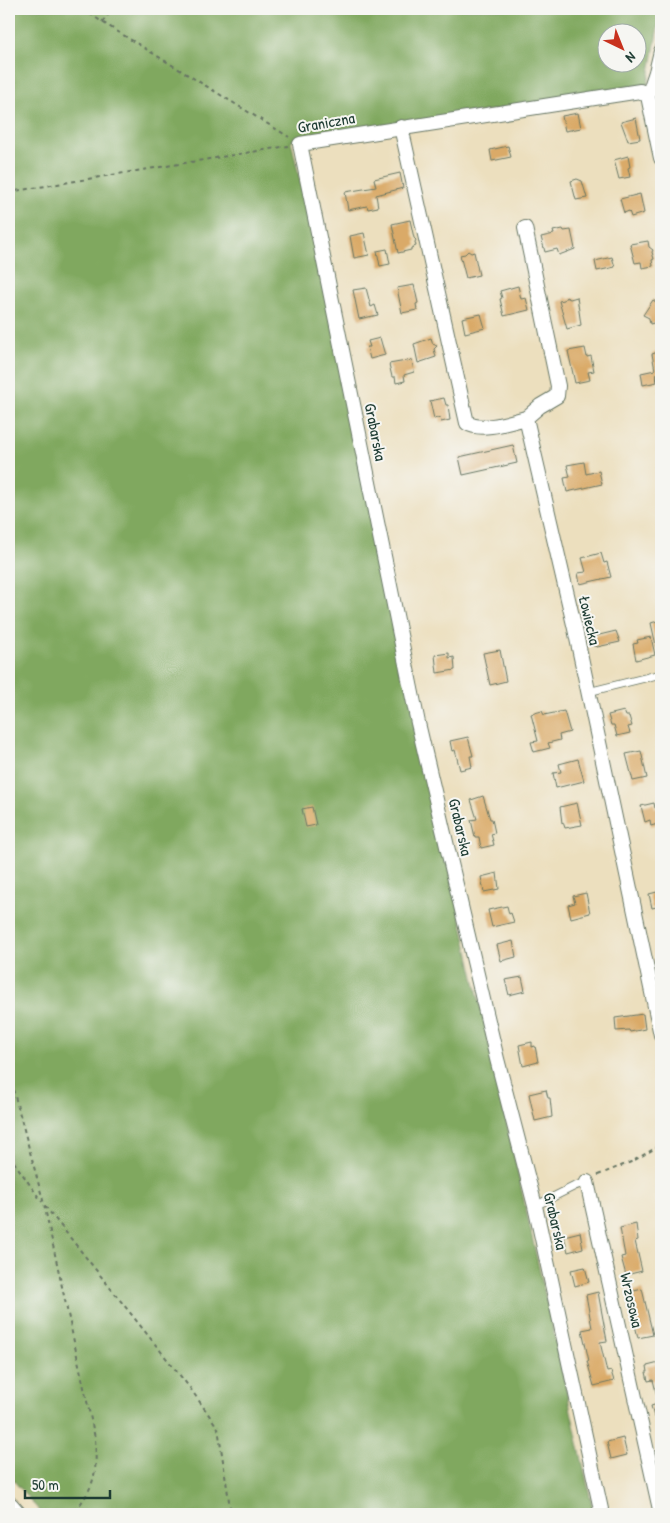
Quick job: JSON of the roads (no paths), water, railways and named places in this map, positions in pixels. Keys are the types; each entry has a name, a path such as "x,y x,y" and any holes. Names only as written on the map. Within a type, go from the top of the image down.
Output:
{"main road":[{"path":"9,1506 16,1514"}],"street":[{"path":"661,51 648,96 661,158"},
{"name":"Graniczna","path":"300,144 640,91 648,96"},
{"path":"401,127 467,423 473,427 481,428 526,418 540,406 557,396 558,386 525,228"},
{"name":"Grabarska","path":"300,144 418,723 497,1059 535,1206 602,1514"},
{"name":"Łowiecka","path":"526,418 588,692 661,1035"},
{"name":"Wrzosowa","path":"588,1182 661,1514"}],"lane":[{"path":"588,692 661,674"},
{"path":"535,1206 575,1186 588,1182"}]}
